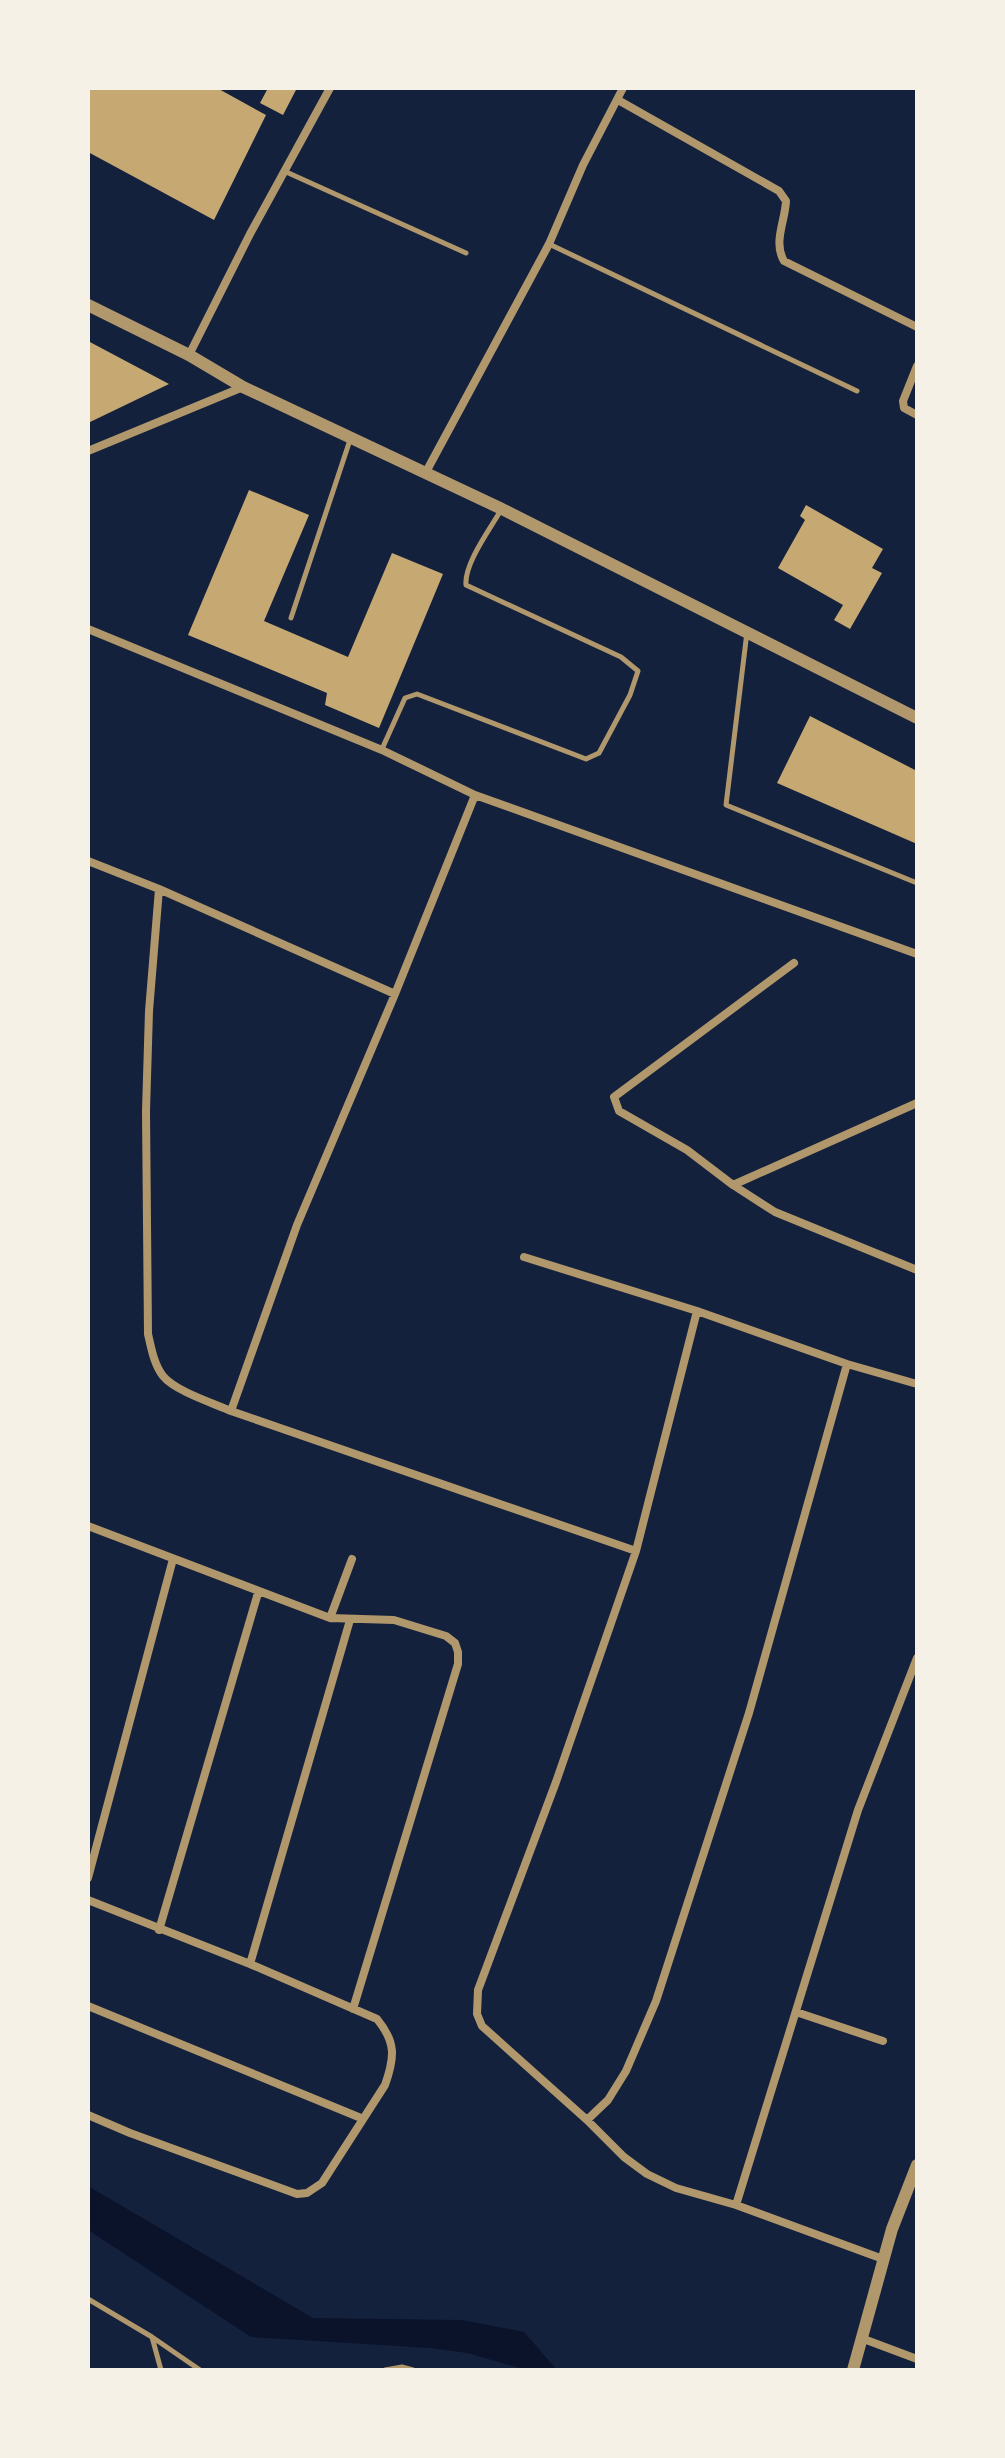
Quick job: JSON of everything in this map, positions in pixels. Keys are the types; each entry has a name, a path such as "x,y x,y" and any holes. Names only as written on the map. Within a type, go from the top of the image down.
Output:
{"street":[{"path":"189,355 330,88"},
{"path":"426,472 549,244 583,165 623,88"},
{"path":"618,100 779,191 786,201 778,239 778,251 784,261 917,327"},
{"path":"88,305 189,355 243,387 502,509 917,718"},
{"path":"917,366 903,401 904,408 917,415"},
{"path":"88,451 243,387"},
{"path":"88,629 382,750 475,795 917,954"},
{"path":"231,1411 297,1225 475,795"},
{"path":"88,861 159,889 395,994"},
{"path":"159,889 149,1011 146,1111 148,1334 163,1377 185,1391 231,1411 636,1551"},
{"path":"794,963 614,1097 619,1111 687,1150 775,1212 917,1270"},
{"path":"733,1185 917,1103"},
{"path":"524,1257 697,1311 847,1364 917,1384"},
{"path":"697,1311 636,1551 556,1782 478,1990 477,2014 482,2026 624,2157 647,2174 676,2188 736,2205 883,2259"},
{"path":"587,2120 608,2100 626,2071 661,1988 749,1713 847,1364"},
{"path":"88,1526 330,1618 394,1620 446,1636 455,1643 458,1652 453,1679 353,2009"},
{"path":"88,1878 173,1559"},
{"path":"330,1618 352,1559"},
{"path":"159,1930 258,1593"},
{"path":"250,1964 350,1620"},
{"path":"736,2205 858,1810 917,1658"},
{"path":"88,1900 250,1964 377,2019 389,2033 393,2049 385,2085 322,2183 307,2193 297,2194 88,2115"},
{"path":"88,2006 361,2118"},
{"path":"796,2012 883,2041"},
{"path":"853,2370 883,2259 917,2165"},
{"path":"861,2338 917,2359"}],"lane":[{"path":"284,171 466,253"},
{"path":"549,244 857,391"},
{"path":"291,618 352,436"},
{"path":"382,750 405,698 417,694 586,759 599,753 630,695 638,671 621,657 466,585 465,575 470,564 502,509"},
{"path":"747,631 726,805 917,883"},
{"path":"88,2299 200,2370"},
{"path":"152,2337 161,2370"},
{"path":"385,2370 402,2367 413,2370"}],"water":[{"path":"88,2186 313,2318 463,2320 524,2332 557,2370 527,2370 467,2353 430,2348 251,2337 88,2230"}],"building":[{"path":"88,88 217,88 266,115 214,220 88,152"},
{"path":"268,88 297,88 283,115 260,103"},
{"path":"88,341 169,384 88,423"},
{"path":"249,490 309,515 264,621 348,657 392,553 443,574 379,728 325,705 327,693 188,635"},
{"path":"806,505 883,549 872,568 882,573 850,629 834,620 843,605 778,568 805,520 800,516"},
{"path":"810,716 917,771 917,844 777,783"}]}
